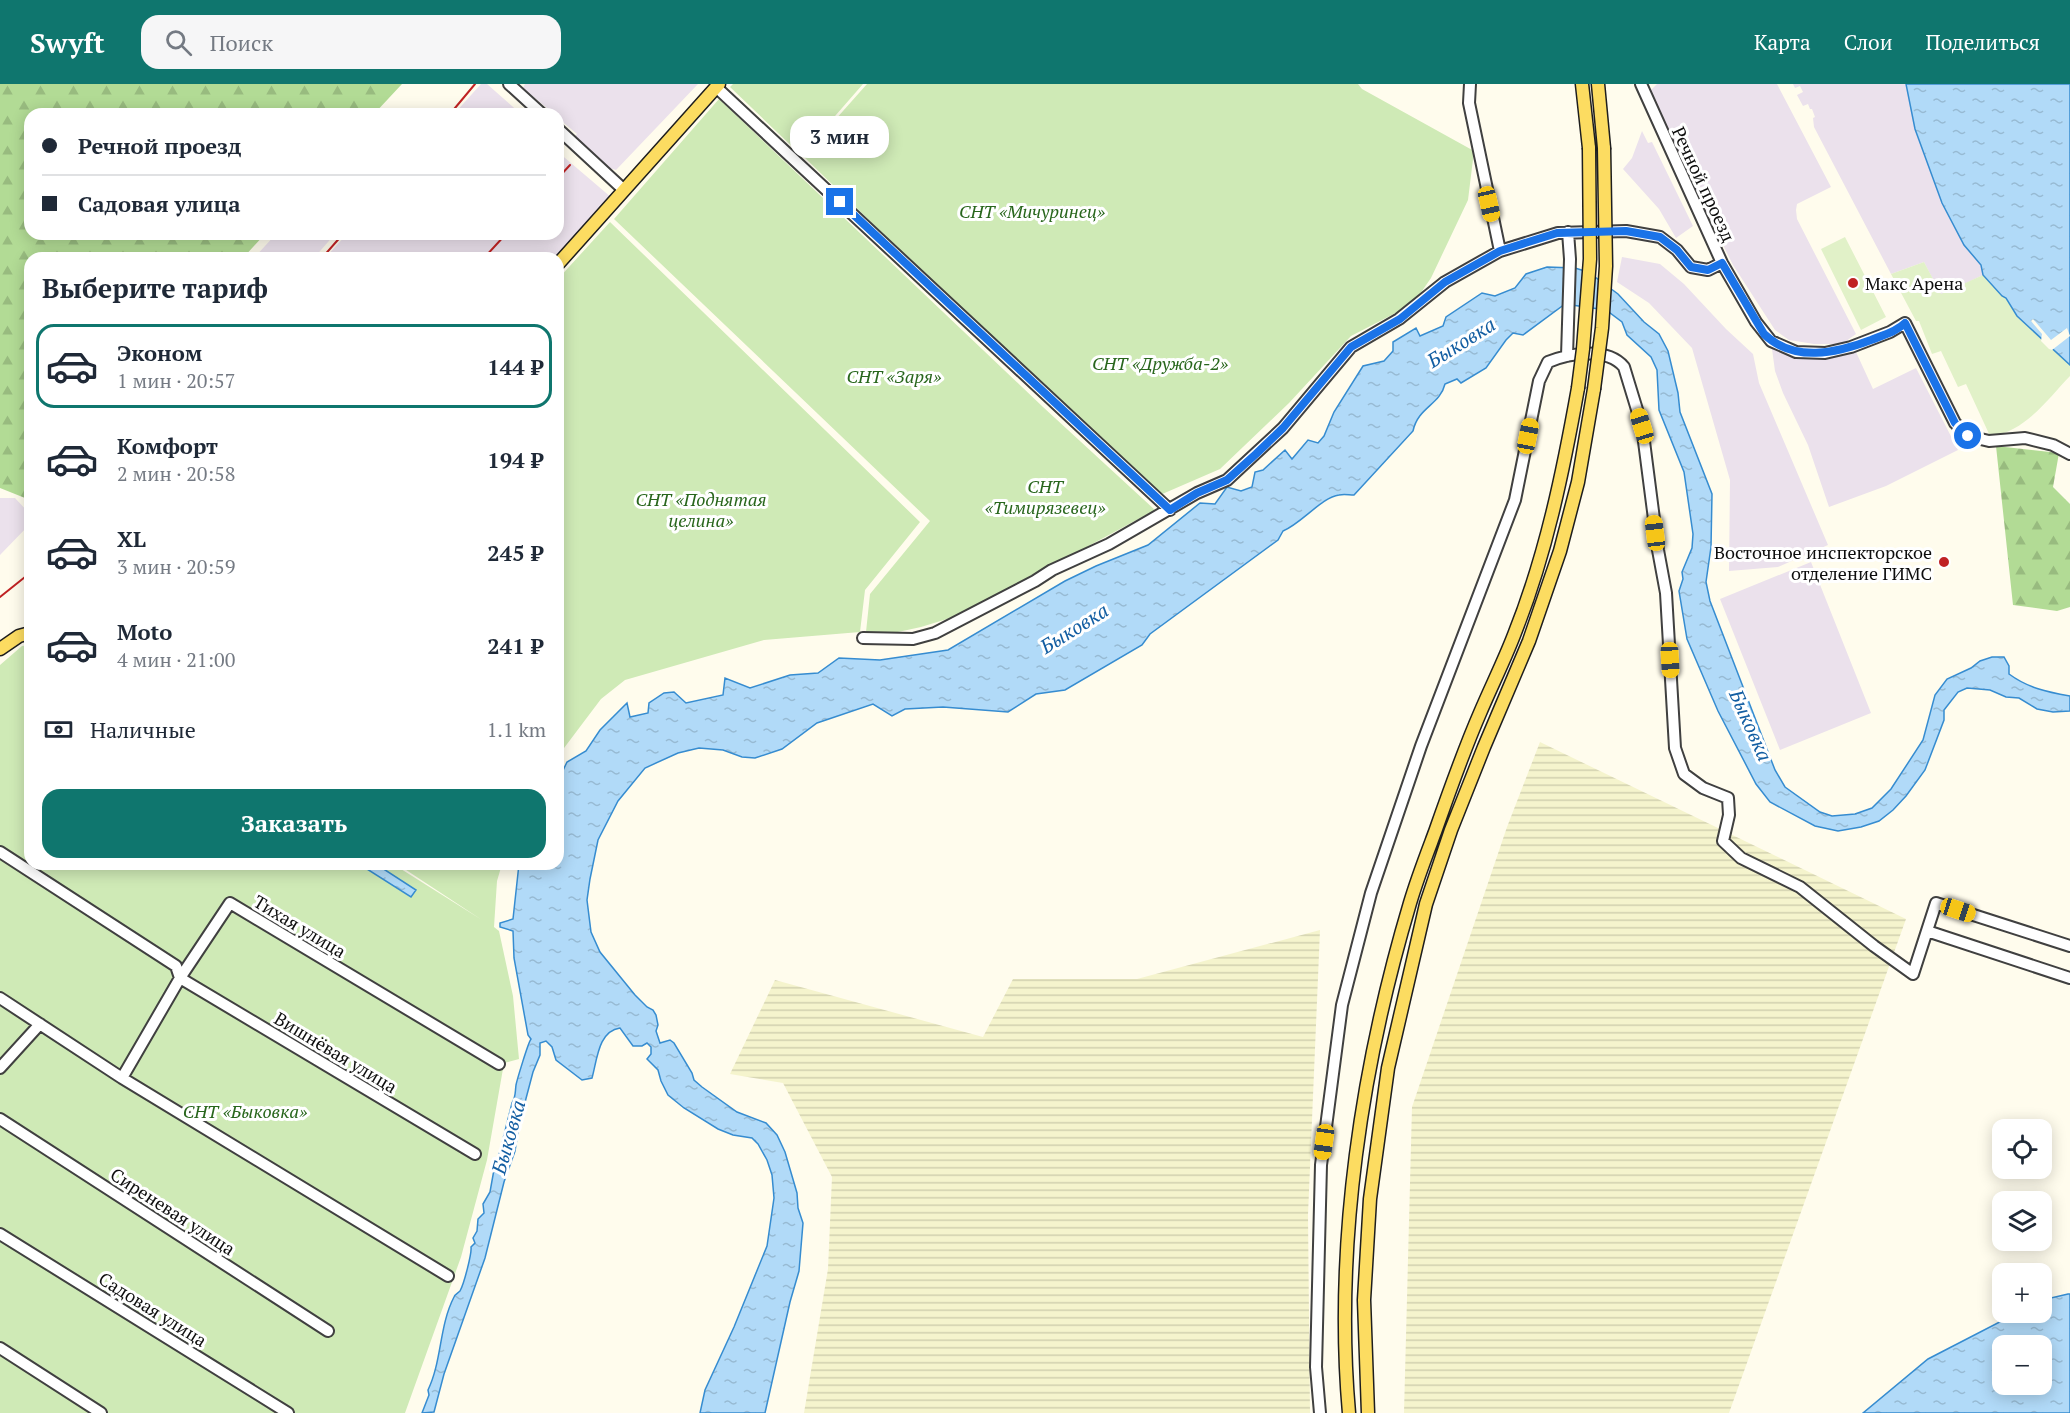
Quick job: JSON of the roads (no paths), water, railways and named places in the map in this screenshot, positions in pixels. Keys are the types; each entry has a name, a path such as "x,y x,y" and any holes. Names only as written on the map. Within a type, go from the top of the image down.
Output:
{"main road":[{"path":"1349,1413 1346,1298 1352,1197 1371,1063 1385,999 1410,902 1471,734 1515,634 1545,544 1563,472 1578,388 1590,259 1588,148 1582,84"},
{"path":"1368,1413 1364,1300 1370,1199 1388,1068 1426,904 1463,799 1529,641 1560,551 1578,482 1602,328 1606,266 1604,148 1598,84"},
{"path":"564,257 718,85"},
{"path":"0,649 24,635"}],"street":[{"path":"509,84 535,108"},
{"path":"1470,84 1469,104 1500,251"},
{"name":"Речной проезд","path":"1641,84 1722,263 1756,322 1771,341 1796,352 1824,353 1851,347 1890,332 1905,323 1955,423 1968,436 1989,441 2025,438 2053,445 2070,454"},
{"path":"718,85 1170,510"},
{"path":"564,135 624,190"},
{"path":"863,638 913,639 935,633 1052,570 1109,544 1197,493 1227,480 1283,428 1351,347 1400,319 1445,282 1500,251 1557,233 1626,231 1660,237 1677,250 1691,267 1708,270 1722,263"},
{"path":"1566,356 1570,259 1568,232"},
{"path":"1320,1413 1316,1367 1321,1165 1342,1005 1371,893 1421,746 1515,500 1539,381 1548,362 1566,356 1590,354 1618,360 1624,367 1642,426 1658,550 1666,593 1675,748 1684,774 1703,788 1728,798 1729,815 1723,841 1741,858 1800,887 1913,974 1936,903 2070,946"},
{"name":"Вишнёвая улица","path":"0,852 24,868"},
{"name":"Вишнёвая улица","path":"28,870 176,966 180,978 475,1154"},
{"name":"Тихая улица","path":"122,1078 180,978 230,903 499,1064"},
{"path":"1927,931 2070,978"},
{"path":"0,998 122,1078 448,1276"},
{"path":"0,1068 40,1024"},
{"name":"Сиреневая улица","path":"0,1119 328,1331"},
{"name":"Садовая улица","path":"0,1233 288,1413"},
{"path":"0,1348 101,1413"}],"water":[{"path":"1906,84 2070,84 2070,365 2017,316 2006,298 1983,275 1981,265 1964,245 1942,203 1915,129"},
{"name":"Быковка","path":"1547,267 1575,268 1588,272 1618,294 1644,322 1659,334 1668,351 1680,412 1712,494 1711,547 1706,582 1710,601 1775,770 1785,787 1820,812 1832,816 1855,814 1872,808 1891,789 1923,740 1935,695 1947,679 1992,657 2004,657 2009,666 2009,674 2023,683 2070,696 2070,711 2053,712 2037,709 2019,698 2006,697 1990,690 1967,688 1958,692 1944,710 1944,720 1925,770 1906,796 1879,821 1838,831 1815,826 1770,802 1756,784 1718,711 1687,639 1679,591 1683,579 1682,572 1692,548 1693,534 1684,472 1659,410 1657,370 1651,357 1627,335 1622,322 1606,310 1565,304 1523,335 1513,333 1486,368 1461,383 1457,379 1445,384 1439,397 1419,416 1413,431 1354,495 1339,495 1326,500 1283,531 1278,540 1150,634 1142,645 1065,690 1036,694 1008,712 943,707 905,709 892,716 873,704 817,723 782,749 755,758 742,757 723,750 699,748 678,753 645,768 618,801 598,840 587,900 591,932 600,952 635,995 653,1010 656,1015 658,1025 656,1031 660,1043 670,1040 674,1043 694,1080 702,1087 737,1112 766,1123 777,1135 785,1152 803,1223 799,1271 765,1413 700,1413 705,1390 767,1246 774,1198 772,1175 767,1160 752,1138 733,1135 718,1129 668,1095 658,1070 647,1059 651,1054 651,1047 647,1043 642,1046 633,1046 620,1028 613,1030 603,1041 592,1078 582,1080 556,1060 552,1047 546,1041 540,1043 540,1055 533,1072 519,1125 515,1151 504,1182 485,1258 444,1374 434,1412 422,1413 429,1395 428,1390 433,1379 449,1308 454,1296 462,1287 471,1247 475,1243 473,1238 477,1231 478,1219 484,1213 483,1204 490,1192 495,1164 531,1039 528,1035 514,958 513,931 500,927 500,923 513,919 518,870 564,870 564,768 567,762 586,751 600,730 627,703 630,717 648,713 649,703 664,693 674,692 686,703 723,695 725,678 750,688 790,675 818,673 839,658 880,660 948,650 1065,581 1148,545 1200,503 1215,504 1227,487 1241,491 1252,487 1255,472 1263,470 1285,450 1292,459 1308,440 1318,443 1324,436 1334,412 1363,366 1384,361 1393,351 1393,342 1416,328 1420,336 1443,326 1446,317 1482,293 1495,296 1515,288 1526,274"},
{"path":"368,870 385,870 416,890 411,897"},
{"path":"2070,1294 2070,1413 1863,1413 1928,1359 1998,1323 2052,1323 2052,1298"}],"railway":[{"path":"455,108 475,84"},
{"path":"564,172 570,165"},
{"path":"327,252 338,240"},
{"path":"490,252 500,240"},
{"path":"0,597 24,578"}],"place":[{"name":"Макс Арена","path":"1853,283"},
{"name":"Восточное инспекторское отделение ГИМС","path":"1944,562"}],"park label":[{"name":"СНТ «Мичуринец»","path":"1032,211"},
{"name":"СНТ «Дружба-2»","path":"1160,363"},
{"name":"СНТ «Заря»","path":"894,376"},
{"name":"СНТ «Тимирязевец»","path":"1045,496"},
{"name":"СНТ «Поднятая целина»","path":"701,509"},
{"name":"СНТ «Быковка»","path":"245,1111"}]}
